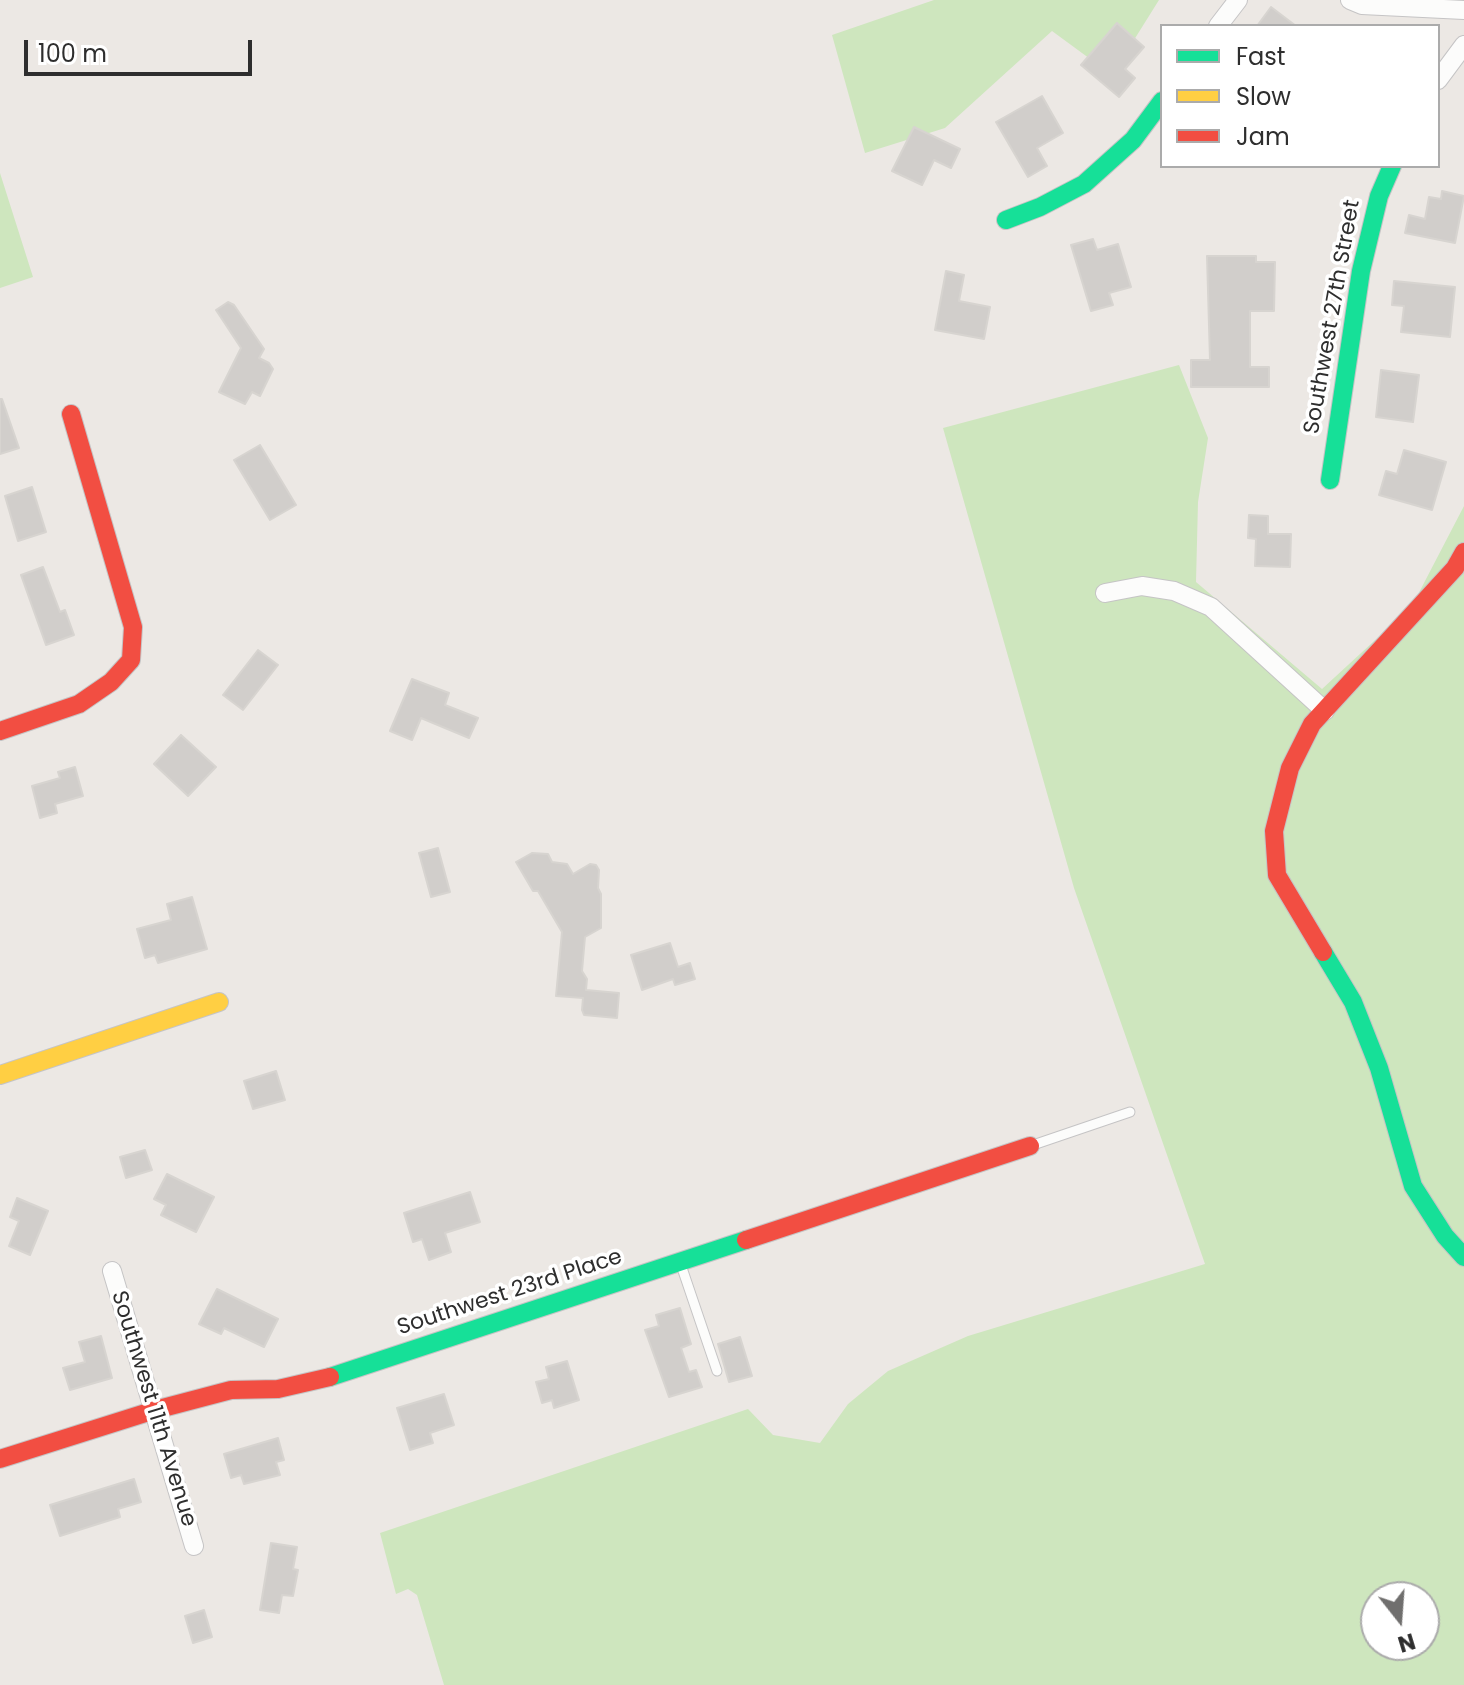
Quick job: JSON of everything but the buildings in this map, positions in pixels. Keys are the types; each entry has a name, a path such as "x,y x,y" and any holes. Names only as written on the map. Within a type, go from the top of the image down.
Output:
{"street":[{"path":"1220,24 1238,0"},
{"path":"1350,0 1362,5 1464,10"},
{"path":"1440,77 1464,45"},
{"path":"1006,220 1040,207 1084,184 1133,140 1160,104"},
{"name":"Southwest 27th Street","path":"1330,480 1361,271 1379,196 1391,168"},
{"path":"0,731 79,704 111,682 131,660 133,627 71,414"},
{"path":"1464,552 1455,568 1312,724 1290,768 1274,831 1277,875 1353,1002 1379,1068 1413,1186 1445,1236 1464,1257"},
{"path":"1105,593 1142,586 1174,591 1211,607 1325,711"},
{"path":"0,1075 219,1002"},
{"name":"Southwest 23rd Place","path":"0,1459 155,1410 231,1390 278,1389 335,1376 1030,1146"},
{"name":"Southwest 11th Avenue","path":"112,1271 194,1546"}],"lane":[{"path":"1030,1146 1130,1112"},
{"path":"680,1262 717,1371"}],"green space":[{"path":"934,0 1159,0 1112,75 1052,31 945,128 865,153 832,35"},
{"path":"0,173 33,277 0,288"},
{"path":"1179,365 1208,438 1198,502 1196,582 1322,689 1412,606 1464,506 1464,1685 444,1685 417,1595 408,1589 396,1594 380,1533 748,1409 773,1435 820,1443 848,1404 888,1371 968,1336 1205,1264 1074,888 943,428"}],"traffic: fast":[{"path":"1006,220 1040,207 1084,184 1133,140 1160,104"},
{"path":"1330,480 1361,271 1379,196 1391,168"},
{"path":"1323,952 1353,1002 1379,1068 1413,1186 1445,1236 1464,1257"},
{"path":"330,1377 746,1240"}],"traffic: slow":[{"path":"0,1075 219,1002"}],"traffic: jam":[{"path":"0,731 79,704 111,682 131,660 133,627 71,414"},
{"path":"1323,952 1277,875 1274,831 1290,768 1312,724 1455,568 1464,552"},
{"path":"746,1240 1030,1146"},
{"path":"0,1459 155,1410 231,1390 278,1389 330,1377"}]}
